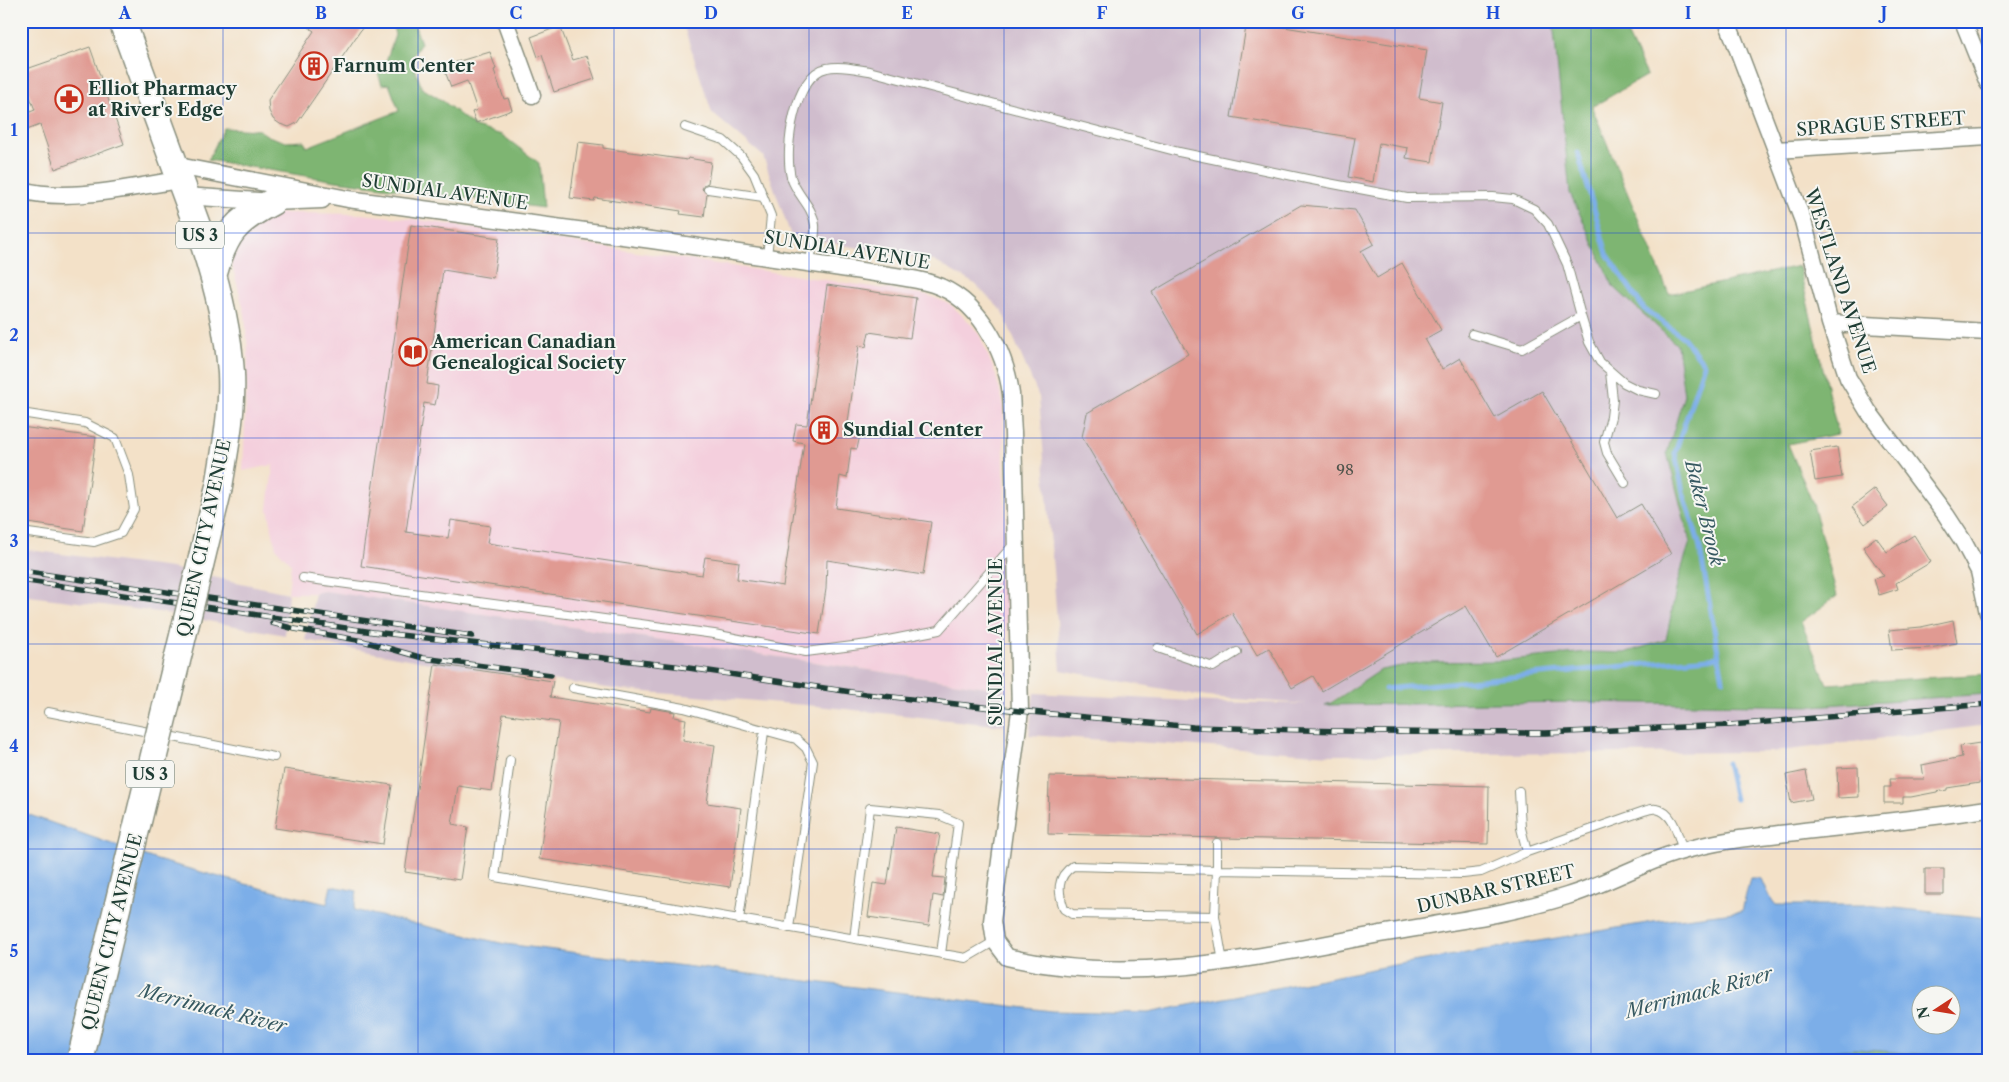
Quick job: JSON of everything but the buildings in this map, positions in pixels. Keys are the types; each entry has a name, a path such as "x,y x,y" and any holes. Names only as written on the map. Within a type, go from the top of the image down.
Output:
{"main road":[{"name":"QUEEN CITY AVENUE","path":"80,1061 219,487 227,441 231,374 228,339 214,273 122,21"},
{"path":"214,273 220,251 238,223 272,202"}],"street":[{"path":"505,21 532,95"},
{"name":"WESTLAND AVENUE","path":"1727,21 1803,221 1830,322 1848,378 1868,411 1946,515 1984,570 1988,613"},
{"path":"1963,21 1988,83"},
{"name":"SPRAGUE STREET","path":"1776,150 1988,137"},
{"path":"21,190 52,195 84,193 179,180"},
{"name":"SUNDIAL AVENUE","path":"179,180 272,202 348,199"},
{"name":"SUNDIAL AVENUE","path":"179,180 348,199 896,276 934,284 952,293 968,305 981,320 1000,355 1010,393 1013,432 1020,711 992,922 996,941 1007,957"},
{"path":"1830,322 1988,332"},
{"name":"DUNBAR STREET","path":"1007,957 1056,966 1142,971 1224,962 1548,902 1585,890 1657,859 1683,851 1753,838 1988,809"}],"lane":[{"path":"809,263 815,225 811,211 792,178 789,158 796,110 802,90 807,80 825,68 837,67 869,71 1179,152 1307,179 1407,198 1514,198 1534,209 1548,224 1567,264 1580,316 1600,362 1624,383 1638,390 1656,394"},
{"path":"685,127 723,140 741,156 754,174 771,216 767,257"},
{"path":"708,189 763,197"},
{"path":"1472,334 1522,349 1580,316"},
{"path":"1610,372 1612,417 1604,442 1607,453 1625,483"},
{"path":"21,413 85,424 115,438 129,475 134,509 121,533 94,542 21,532"},
{"path":"303,578 714,634 806,652 868,644 939,630 1016,541"},
{"path":"1158,648 1213,667 1237,652"},
{"path":"573,688 684,708 728,719 764,732 796,739 806,748 813,762 789,928"},
{"path":"48,712 274,757"},
{"path":"740,920 764,732"},
{"path":"510,760 495,877 966,958 996,941"},
{"path":"1519,790 1521,828 1527,852"},
{"path":"854,939 870,808 940,815 958,824 941,954"},
{"path":"1215,916 1072,914 1064,909 1059,896 1060,882 1065,871 1073,866 1462,874 1481,872 1527,852 1644,810 1656,809 1669,816 1683,851"},
{"path":"1217,843 1215,916 1224,962"}],"shaded area":[{"path":"695,21 1553,21 1570,193 1613,286 1677,345 1684,395 1667,453 1690,542 1678,580 1666,640 1624,653 1587,652 1499,661 1422,662 1381,670 1328,704 1583,702 1813,706 1988,694 1988,725 1773,752 1331,755 1029,735 1034,693 1211,702 1308,704 1207,697 1061,670 1039,397 1002,311 975,284 934,261 791,236 763,156 712,113 684,27"},
{"name":"Sundial Center","path":"271,214 360,214 413,219 927,295 950,304 971,324 980,336 995,373 1003,402 1008,690 324,591 288,593 291,564 276,548 268,509 273,465 243,471 248,355 245,314 231,261 242,232"},
{"path":"21,549 171,568 288,593 285,635 158,612 21,595"},
{"path":"324,591 1007,690 1004,726 817,706 622,690 435,664 305,640 315,593"}],"green space":[{"path":"392,21 413,21 421,43 411,59 422,88 443,101 475,127 502,135 539,163 543,208 336,181 208,160 224,128 259,130 268,136 286,142 304,141 307,147 399,111 389,84 382,85 378,73 383,70 395,35"},
{"path":"1553,21 1621,21 1647,75 1592,107 1669,294 1799,266 1838,434 1788,444 1813,504 1837,596 1801,622 1827,684 1988,674 1988,694 1813,706 1583,702 1325,705 1381,670 1422,662 1499,661 1587,652 1624,653 1666,640 1678,580 1690,542 1667,453 1684,395 1677,345 1613,286 1570,193"},
{"path":"1855,1049 1957,1057 1968,1061 1714,1061 1737,1057"}],"water":[{"name":"Merrimack River","path":"21,812 157,860 327,904 331,886 357,891 354,910 505,944 1051,1011 1148,1013 1388,966 1653,922 1742,911 1750,878 1760,878 1776,905 1867,905 1988,918 1988,1061 1968,1061 1957,1057 1855,1049 1737,1057 1714,1061 21,1061"}],"waterway":[{"name":"Baker Brook","path":"1578,153 1607,254 1644,309 1684,338 1704,364 1675,453 1683,492 1699,543 1723,680"},
{"name":"Baker Brook","path":"1385,689 1719,657"},
{"name":"Baker Brook","path":"1727,763 1735,799"}],"railway":[{"path":"21,571 472,636"},
{"path":"21,580 373,632 675,666 865,694 1193,727 1380,732 1545,733 1730,725 1988,704"},
{"path":"272,623 363,641 423,658 551,675"}],"place":[{"name":"Farnum Center","path":"314,66"},
{"name":"Elliot Pharmacy at River's Edge","path":"69,99"},
{"name":"American Canadian Genealogical Society","path":"413,352"},
{"name":"Sundial Center","path":"824,430"}]}
